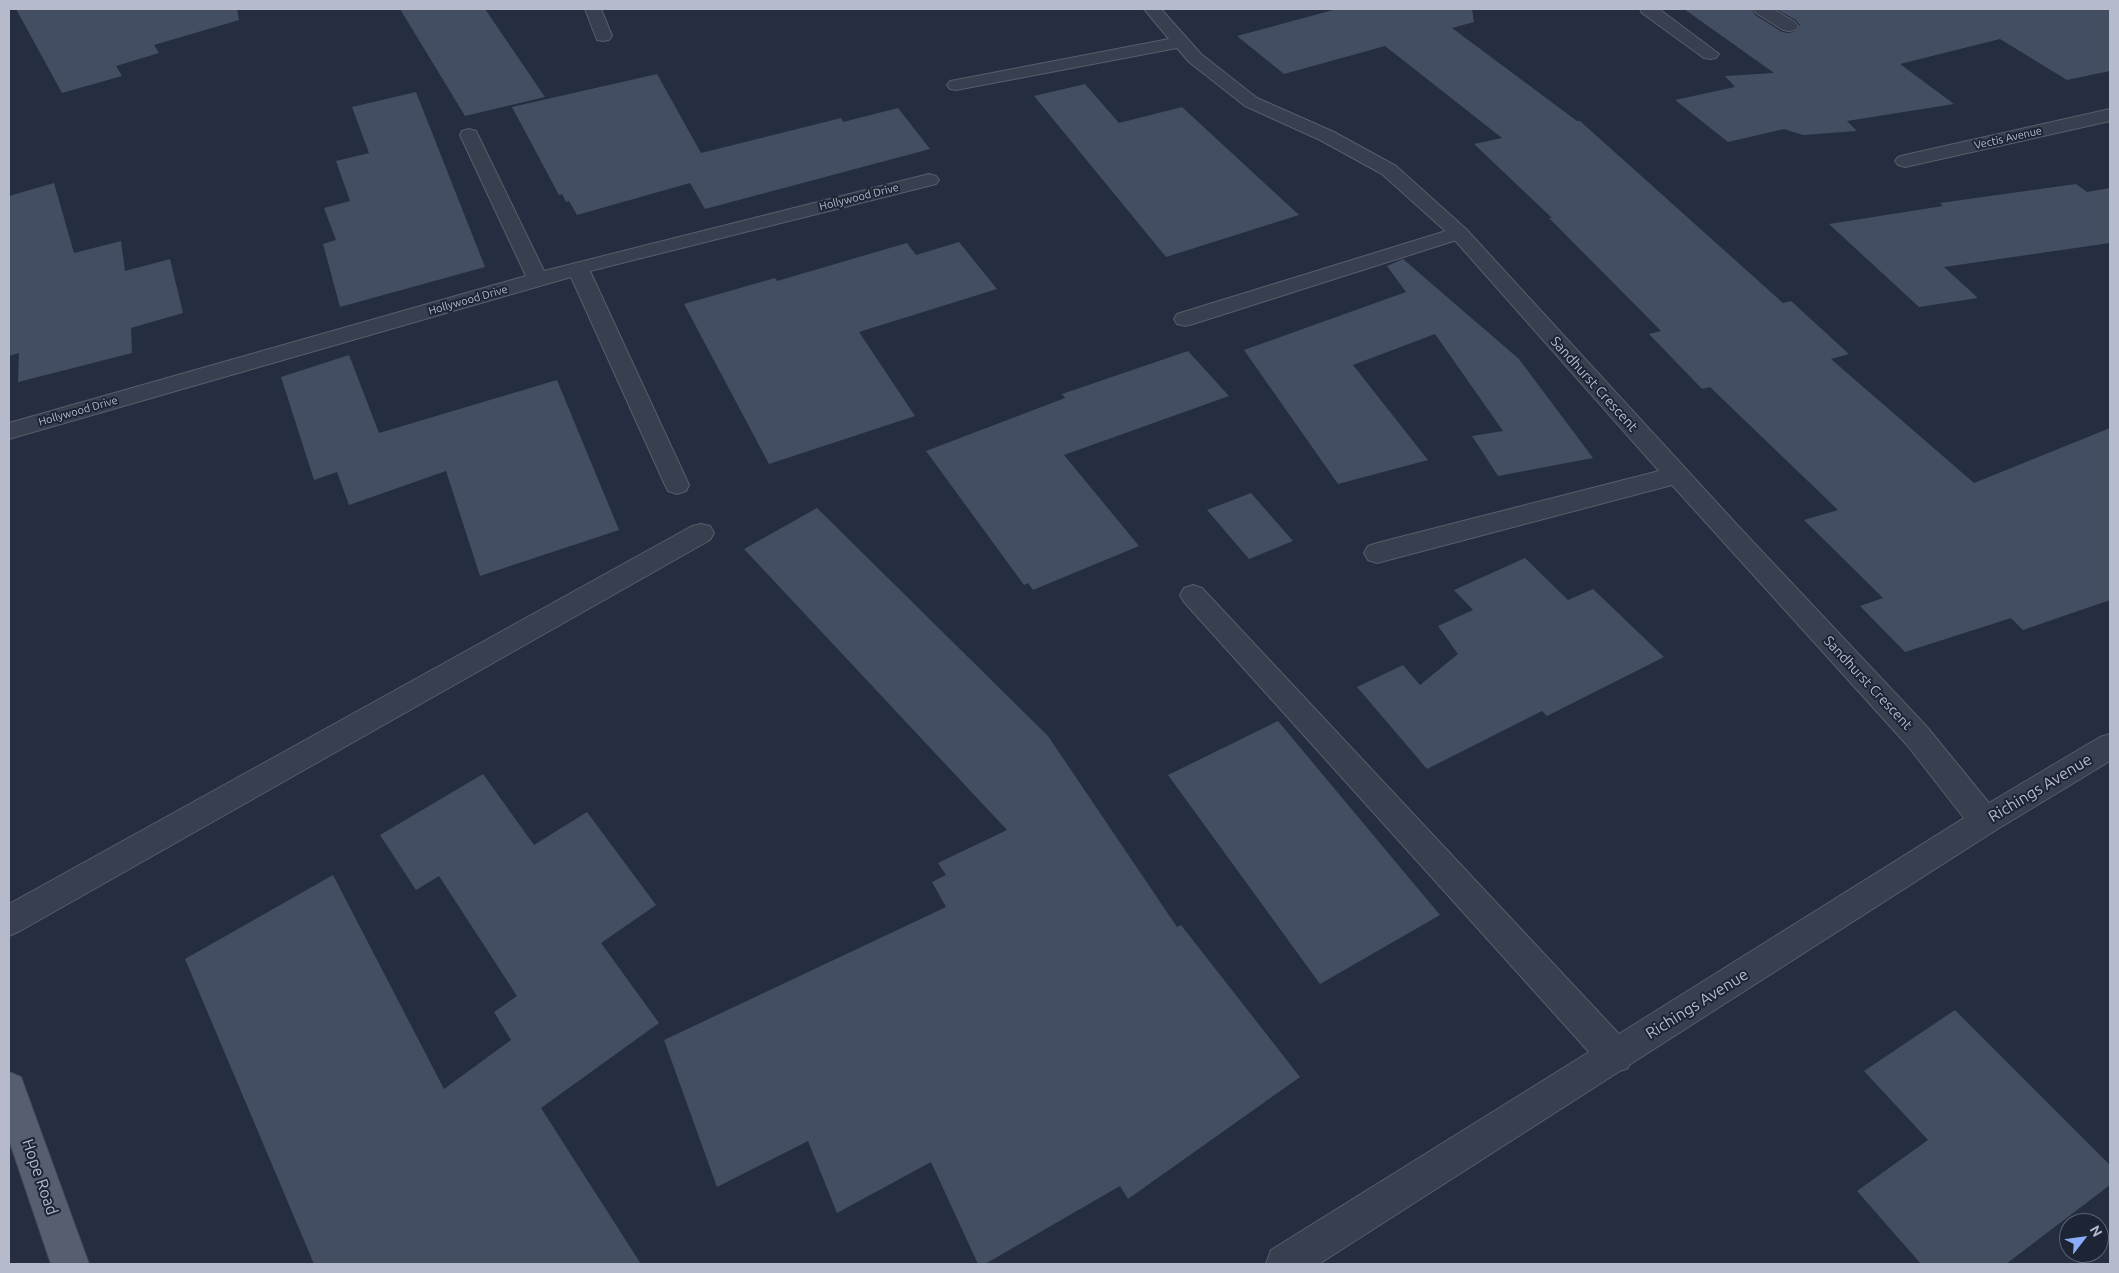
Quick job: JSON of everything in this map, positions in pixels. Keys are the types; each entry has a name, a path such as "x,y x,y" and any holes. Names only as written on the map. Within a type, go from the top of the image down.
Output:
{"main road":[{"name":"Hope Road","path":"9,1089 70,1264"}],"street":[{"path":"593,9 603,36"},
{"name":"Sandhurst Crescent","path":"1152,9 1195,58 1251,102 1327,136 1389,170 1458,233 1676,475 1917,736 1985,821"},
{"path":"1648,9 1710,54"},
{"path":"1762,9 1788,26"},
{"path":"956,86 1181,42"},
{"name":"Vectis Avenue","path":"1905,161 2110,115"},
{"path":"469,134 538,280"},
{"name":"Hollywood Drive","path":"9,430 578,268 929,180"},
{"path":"1186,319 1458,233"},
{"path":"578,268 677,485"},
{"path":"1377,553 1676,475"},
{"path":"9,921 701,533"},
{"path":"1193,595 1616,1056"},
{"name":"Richings Avenue","path":"1285,1264 1985,821 2110,746"}],"building":[{"path":"16,9 237,9 239,20 154,45 159,53 116,66 122,76 62,93"},
{"path":"400,9 485,9 545,97 465,116"},
{"path":"1337,9 1472,9 1474,22 1452,28 1577,121 1580,121 1783,303 1791,301 1849,354 1831,359 1974,483 2110,428 2110,600 2023,630 2011,618 1905,652 1860,606 1883,598 1804,520 1838,510 1710,387 1702,389 1649,334 1661,331 1549,218 1552,218 1474,144 1502,138 1385,46 1284,74 1237,36"},
{"path":"1684,9 1752,9 1755,15 1782,32 1789,33 1796,31 1800,25 1796,20 1776,9 2110,9 2110,71 2067,80 2000,39 1900,64 1954,104 1847,121 1857,131 1803,135 1784,129 1728,142 1675,100 1735,87 1725,76 1774,73"},
{"path":"657,74 701,153 841,118 843,122 898,108 930,149 705,209 690,183 577,215 569,201 566,202 562,194 559,195 512,107"},
{"path":"1085,84 1119,123 1182,107 1299,215 1166,257 1034,96"},
{"path":"416,92 485,267 340,307 323,244 336,240 324,208 350,201 336,161 369,153 352,107"},
{"path":"54,183 74,253 121,241 125,271 170,259 183,313 131,328 132,353 18,382 19,353 9,356 9,196"},
{"path":"2076,184 2087,192 2110,188 2110,243 1944,267 1978,298 1919,307 1829,224 1943,206 1940,203"},
{"path":"959,242 997,289 859,332 915,416 769,464 684,304 775,278 777,281 907,243 916,255"},
{"path":"1403,259 1519,359 1593,458 1498,476 1472,436 1503,431 1435,334 1353,365 1428,460 1338,484 1244,350 1406,292 1387,266"},
{"path":"1188,351 1229,396 1064,455 1139,546 1033,590 1028,583 1024,585 926,451 1065,398 1062,394"},
{"path":"349,355 379,433 557,380 619,530 480,576 446,471 349,505 337,472 314,480 281,377"},
{"path":"1251,493 1293,541 1249,559 1207,510"},
{"path":"817,508 1048,736 1177,927 1181,925 1300,1077 1128,1199 1120,1186 985,1264 978,1264 931,1162 837,1213 808,1141 717,1187 664,1040 946,907 932,882 946,875 938,863 1007,830 744,549"},
{"path":"1525,558 1568,600 1593,589 1664,657 1547,716 1542,711 1427,769 1357,687 1403,665 1420,685 1458,654 1438,626 1473,610 1454,590"},
{"path":"1278,721 1440,915 1320,984 1168,775"},
{"path":"483,774 534,845 587,812 656,905 601,943 659,1023 541,1108 641,1264 314,1264 185,959 333,875 444,1089 511,1040 494,1012 517,996 439,876 416,890 380,835"},
{"path":"1955,1010 2110,1165 2110,1185 2073,1213 2059,1213 2059,1224 2006,1264 1921,1264 1857,1191 1928,1140 1864,1071"}]}
